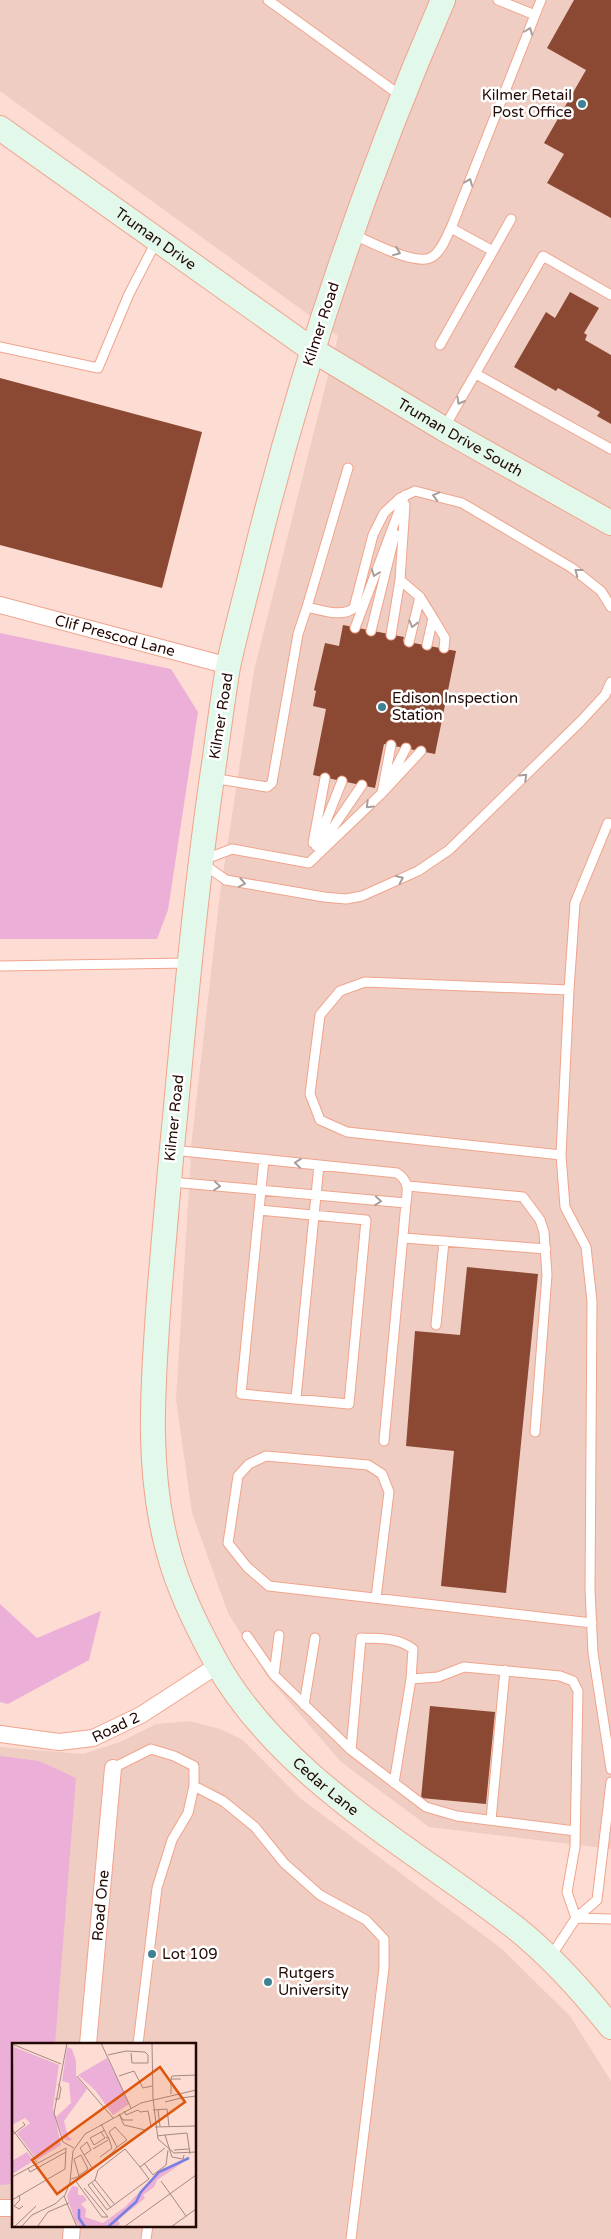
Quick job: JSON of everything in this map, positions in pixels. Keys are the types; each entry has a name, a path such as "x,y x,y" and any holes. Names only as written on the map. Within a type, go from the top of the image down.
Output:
{"street":[{"name":"Kilmer Road","path":"155,1464 152,1413 168,1182 200,861 229,666 266,512 312,349 351,234 402,96 443,0"},
{"name":"Truman Drive","path":"0,128 312,349"},
{"name":"Truman Drive South","path":"312,349 444,429 611,523"},
{"name":"Clif Prescod Lane","path":"0,605 229,666"},
{"name":"Cedar Lane","path":"155,1464 162,1524 170,1557 187,1606 218,1665 236,1694 260,1724 297,1763 521,1933 577,1985 611,2027"},
{"name":"Road 2","path":"0,1734 59,1742 94,1738 141,1715 218,1665"},
{"name":"Road One","path":"88,2043 112,1768"},
{"path":"71,2239 72,2226"}],"lane":[{"path":"268,0 402,96"},
{"path":"498,0 535,15"},
{"path":"351,234 414,259 432,258 439,251 451,228 541,0"},
{"path":"440,345 511,219"},
{"path":"451,228 493,251"},
{"path":"0,346 98,368 129,294 158,240"},
{"path":"444,429 543,256 611,295"},
{"path":"476,374 611,449"},
{"path":"212,778 267,787 272,783 298,634 348,468"},
{"path":"307,607 339,613 349,612 354,608 373,535 384,514 400,498 415,491 462,503 572,568 601,591 611,607"},
{"path":"391,635 400,580 405,495"},
{"path":"355,628 405,495"},
{"path":"371,631 405,495"},
{"path":"400,580 420,598 433,618 445,638 444,648"},
{"path":"409,642 420,598"},
{"path":"427,645 433,618"},
{"path":"200,861 226,880 324,897 346,899 362,896 418,871 450,850 581,721 605,695 611,682"},
{"path":"382,793 391,745"},
{"path":"382,793 406,748"},
{"path":"309,863 382,793 421,751"},
{"path":"309,863 326,778"},
{"path":"309,863 342,781"},
{"path":"309,863 362,785"},
{"path":"608,823 575,903 568,990 561,1155 565,1207 586,1247 592,1301 590,1456 593,1653 611,1769"},
{"path":"200,861 232,850 309,863"},
{"path":"0,966 190,962"},
{"path":"561,1155 347,1132 320,1120 310,1094 320,1015 340,991 365,982 568,990"},
{"path":"172,1150 397,1173 404,1178 408,1186 384,1441"},
{"path":"260,1210 366,1220 349,1404 241,1394 264,1159"},
{"path":"296,1398 319,1165"},
{"path":"168,1182 406,1203"},
{"path":"408,1186 523,1197 540,1220 546,1249 547,1275 535,1432"},
{"path":"404,1238 546,1249"},
{"path":"436,1325 444,1241"},
{"path":"376,1598 389,1492 382,1474 368,1466 266,1456 249,1464 238,1476 228,1543 247,1567 269,1586 592,1623"},
{"path":"274,1675 279,1635"},
{"path":"247,1636 274,1675 351,1750 426,1807 457,1816 575,1831"},
{"path":"304,1705 315,1638"},
{"path":"351,1750 361,1638 392,1639 404,1642 413,1649 411,1679 394,1783"},
{"path":"411,1679 438,1677 464,1667 560,1676 572,1681 578,1691 575,1847 567,1892 576,1918"},
{"path":"491,1820 505,1670"},
{"path":"112,1768 151,1749 174,1756 194,1766 194,1786 188,1812 172,1840 156,1888 138,2043"},
{"path":"549,1959 576,1918 597,1900 611,1782"},
{"path":"194,1786 223,1801 255,1827 284,1863 320,1895 366,1920 384,1939 384,1968 351,2239"},
{"path":"576,1918 611,1919"},
{"path":"146,2239 148,2226"}],"shaded area":[{"path":"0,0 611,0 611,1849 429,1827 341,1762 267,1676 228,1613 192,1513 176,1400 192,1138 220,894 254,670 338,336 0,91"},
{"path":"0,633 171,669 198,712 168,910 157,939 0,939"},
{"path":"0,1604 37,1638 101,1611 89,1660 8,1704 0,1702"},
{"name":"Rutgers University","path":"190,1721 220,1729 243,1740 300,1798 502,1949 570,2016 611,2081 611,2239 0,2239 0,1747 83,1754 120,1742 156,1724"},
{"path":"0,1756 39,1761 76,1778 55,2043 12,2043 12,2184 0,2185"}],"building":[{"path":"574,0 611,0 611,218 547,183 564,154 544,143 586,70 547,48"},
{"path":"570,292 599,308 584,333 587,335 585,340 611,355 611,424 597,416 600,412 558,388 556,391 514,367 546,312 555,318"},
{"path":"0,378 202,432 162,588 0,545"},
{"name":"Edison Inspection Station","path":"343,625 404,637 403,641 456,651 435,754 384,744 375,788 313,775 326,709 313,706 316,691 314,690 325,643 339,646"},
{"path":"467,1267 538,1274 506,1593 441,1586 454,1451 406,1446 415,1331 460,1335"},
{"path":"430,1706 495,1712 486,1804 421,1798"}],"place":[{"name":"Kilmer Retail Post Office","path":"582,104"},
{"name":"Edison Inspection Station","path":"382,707"},
{"name":"Lot 109","path":"152,1954"},
{"name":"Rutgers University","path":"268,1982"}]}
